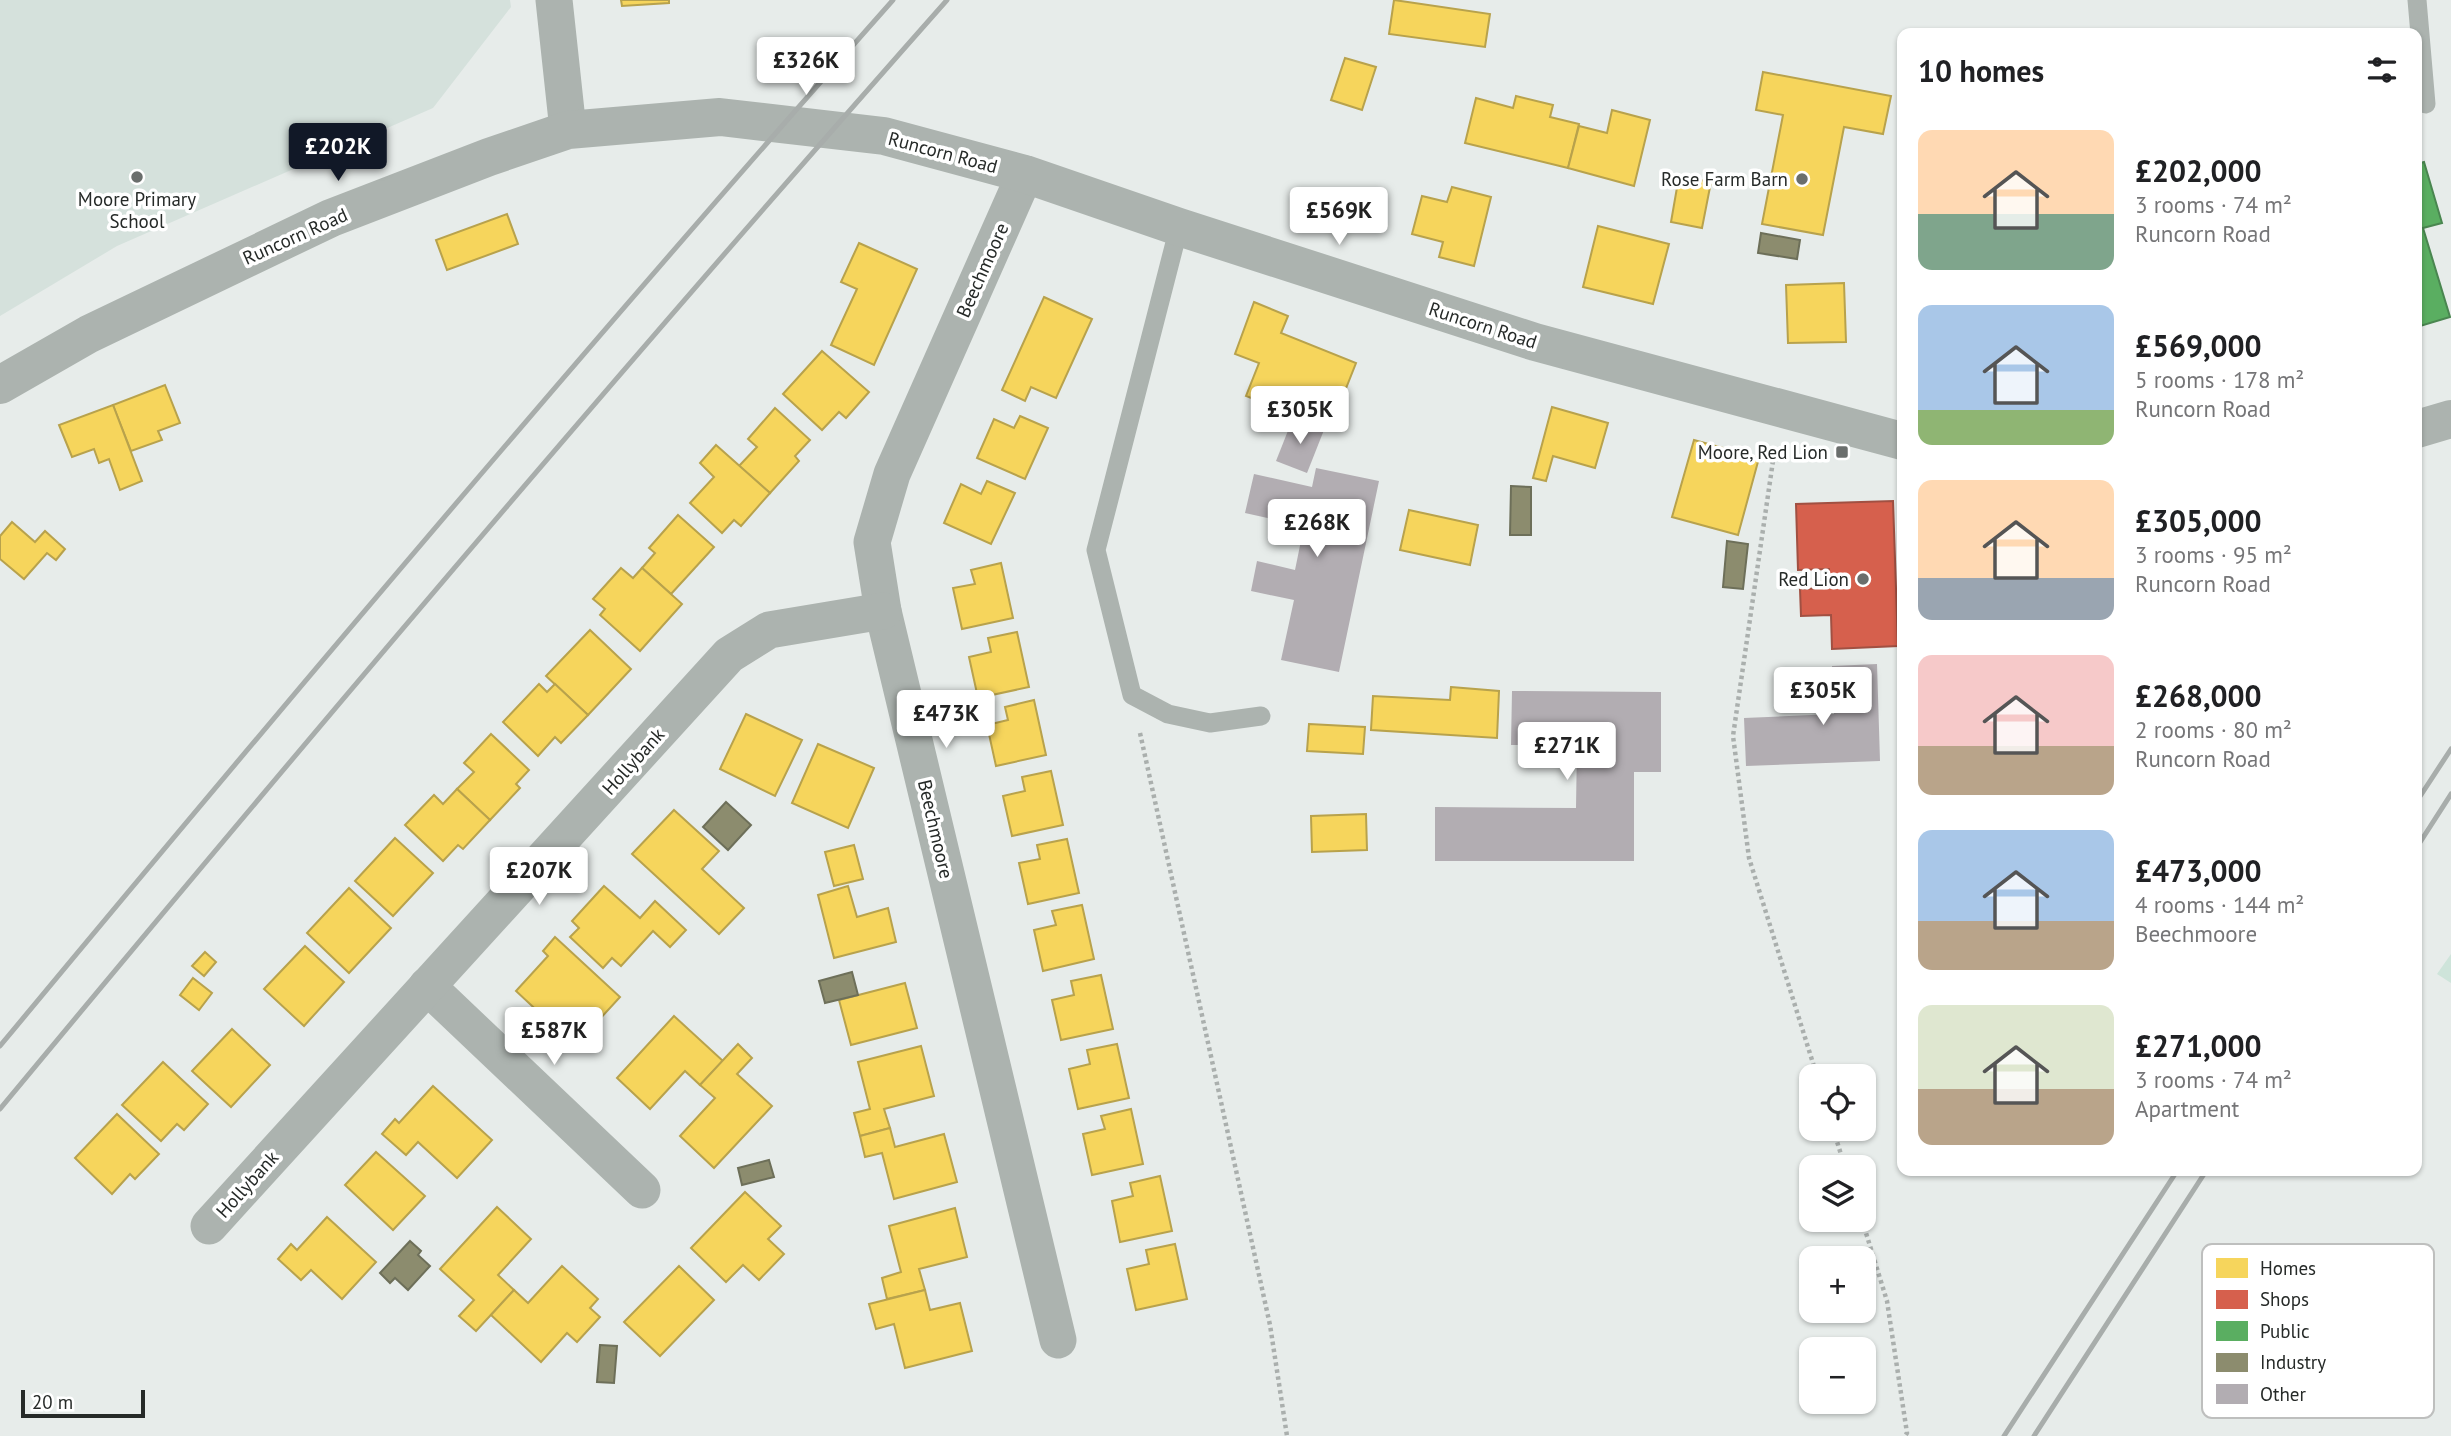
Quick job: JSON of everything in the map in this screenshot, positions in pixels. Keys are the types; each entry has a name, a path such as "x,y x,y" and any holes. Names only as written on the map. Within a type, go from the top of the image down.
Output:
{"street":[{"path":"554,0 568,130"},
{"name":"Runcorn Road","path":"0,385 89,334 331,218 489,157 568,130 720,117 884,136 1025,174 1179,227 1535,342 1897,439"},
{"name":"Beechmoore","path":"1025,174 892,474 872,542 883,611 1058,1339"},
{"path":"2422,428 2451,419"},
{"name":"Hollybank","path":"209,1226 729,655 769,630 883,611"},
{"path":"427,986 642,1190"}],"lane":[{"path":"2417,0 2419,28"},
{"path":"2422,58 2426,104"},
{"path":"1179,227 1097,550 1132,695 1168,713 1210,723 1261,716"}],"path":[{"path":"1780,408 1733,736 1749,858 1813,1064"},
{"path":"1132,695 1270,1325 1287,1436"},
{"path":"1866,1232 1887,1301 1907,1433 1905,1436"}],"shaded area":[{"name":"Moore Primary School","path":"0,0 510,0 511,7 433,108 117,246 0,316"}],"green space":[{"path":"2451,954 2451,983 2437,974"}],"building: Homes":[{"path":"621,0 669,0 669,3 622,6"},
{"path":"1394,0 1490,14 1485,47 1389,34"},
{"path":"1345,58 1376,67 1362,110 1331,100"},
{"name":"Rose Farm Barn","path":"1763,72 1891,96 1883,134 1844,127 1823,235 1762,224 1783,115 1756,110"},
{"path":"1516,96 1553,105 1550,117 1579,124 1568,168 1465,143 1476,98 1513,108"},
{"path":"1612,110 1650,120 1634,186 1568,168 1579,126 1607,133"},
{"path":"1679,176 1711,182 1702,228 1671,222"},
{"path":"1452,187 1491,197 1474,266 1439,257 1443,242 1412,234 1422,196 1447,202"},
{"path":"507,214 518,244 447,270 436,240"},
{"path":"1598,226 1669,244 1653,304 1583,287"},
{"path":"859,243 917,269 874,365 831,345 857,289 841,282"},
{"path":"1844,283 1846,342 1788,343 1786,285"},
{"path":"1044,297 1092,319 1056,398 1031,387 1025,401 1002,390"},
{"path":"1254,302 1288,316 1281,333 1356,363 1337,411 1294,394 1287,412 1246,396 1259,363 1235,354"},
{"path":"822,351 869,392 846,418 839,412 822,430 783,394"},
{"path":"165,385 180,423 158,431 162,440 131,451 113,405"},
{"path":"113,405 142,481 120,490 109,459 99,463 94,449 72,457 59,425"},
{"path":"1552,407 1608,423 1595,468 1553,456 1546,481 1533,478"},
{"path":"775,408 810,440 795,456 799,461 770,493 739,466 757,447 748,439"},
{"path":"1020,416 1048,428 1025,479 977,458 994,419 1014,428"},
{"path":"1694,440 1759,458 1738,535 1672,517"},
{"path":"716,445 770,493 741,526 734,520 722,533 690,503 714,477 700,463"},
{"path":"987,481 1015,493 991,544 944,523 961,484 981,494"},
{"path":"1409,510 1478,525 1470,565 1400,550"},
{"path":"678,515 714,547 671,594 642,568 655,553 649,548"},
{"path":"12,522 35,542 45,531 65,549 56,560 47,553 24,579 0,559 0,536"},
{"path":"1001,563 1013,618 962,629 953,588 975,584 971,570"},
{"path":"621,568 633,578 642,568 682,604 640,651 600,615 605,609 593,599"},
{"path":"590,630 631,669 588,715 546,676"},
{"path":"1017,632 1029,687 978,698 969,657 991,652 988,638"},
{"path":"539,684 547,692 555,684 588,715 561,743 555,737 538,756 503,722"},
{"path":"1451,687 1499,691 1497,738 1371,730 1373,696 1450,700"},
{"path":"1034,700 1046,755 996,766 987,725 1008,720 1005,707"},
{"path":"746,714 802,740 775,796 720,769"},
{"path":"1309,724 1365,727 1363,754 1307,751"},
{"path":"491,734 529,770 516,784 520,788 490,820 457,789 474,772 464,763"},
{"path":"818,744 874,768 848,828 792,803"},
{"path":"1051,771 1063,825 1012,836 1003,796 1025,791 1022,777"},
{"path":"457,789 490,820 463,849 458,845 443,861 405,825 434,795 443,804"},
{"path":"674,810 719,851 702,869 744,908 719,934 632,854"},
{"path":"1366,814 1367,850 1312,852 1311,816"},
{"path":"395,838 433,873 393,916 355,881"},
{"path":"1067,839 1079,893 1028,904 1019,863 1040,859 1037,845"},
{"path":"854,845 863,879 834,886 825,852"},
{"path":"604,886 640,918 655,901 686,930 670,947 653,931 621,966 612,958 603,968 570,937 579,928 572,921"},
{"path":"848,886 857,917 888,908 896,942 834,958 818,895"},
{"path":"349,888 391,928 349,973 307,933"},
{"path":"1082,905 1094,959 1043,971 1034,930 1056,925 1052,911"},
{"path":"555,937 620,997 575,1046 516,991 548,956 543,951"},
{"path":"305,946 344,982 304,1026 264,989"},
{"path":"205,952 216,962 204,976 192,966"},
{"path":"1101,975 1113,1029 1061,1040 1052,1000 1074,995 1071,981"},
{"path":"193,978 212,993 199,1010 180,995"},
{"path":"905,983 917,1028 851,1045 839,1000"},
{"path":"674,1016 723,1061 700,1085 685,1071 650,1109 617,1078"},
{"path":"232,1029 270,1065 231,1107 192,1071"},
{"path":"738,1044 752,1058 737,1074 772,1106 714,1168 680,1136 715,1098 700,1085"},
{"path":"1117,1044 1129,1098 1078,1109 1069,1069 1090,1064 1087,1050"},
{"path":"921,1046 934,1096 884,1109 890,1128 860,1136 854,1113 870,1109 858,1062"},
{"path":"163,1062 208,1104 184,1130 177,1124 161,1141 122,1105"},
{"path":"433,1086 492,1140 457,1178 418,1142 406,1155 382,1134 395,1119 399,1123"},
{"path":"1131,1109 1143,1164 1092,1175 1083,1134 1105,1129 1101,1116"},
{"path":"117,1114 159,1154 135,1179 130,1174 112,1194 75,1158"},
{"path":"890,1128 895,1147 944,1134 957,1182 894,1199 882,1153 865,1157 860,1136"},
{"path":"376,1152 425,1196 393,1230 345,1185"},
{"path":"1160,1176 1172,1231 1120,1242 1112,1201 1133,1196 1130,1183"},
{"path":"745,1192 781,1226 768,1239 784,1254 759,1280 743,1265 726,1282 691,1248"},
{"path":"497,1207 531,1239 498,1275 514,1290 476,1331 459,1316 474,1300 440,1269"},
{"path":"955,1208 967,1257 919,1269 925,1290 887,1299 882,1278 901,1272 889,1226"},
{"path":"327,1217 376,1262 342,1299 311,1270 301,1280 278,1259 291,1244 297,1250"},
{"path":"1175,1244 1187,1299 1136,1310 1127,1269 1149,1264 1146,1250"},
{"path":"562,1266 598,1299 590,1308 600,1317 577,1342 567,1333 541,1362 491,1315 514,1290 528,1303"},
{"path":"679,1266 714,1300 660,1356 624,1322"},
{"path":"925,1290 930,1310 960,1303 972,1351 905,1368 894,1324 876,1329 869,1304"}],"building: Shops":[{"name":"Red Lion","path":"1893,501 1897,646 1832,649 1831,615 1801,616 1800,589 1830,588 1829,569 1798,570 1796,504"}],"building: Public":[{"path":"2422,163 2442,223 2423,228 2450,317 2422,325"}],"building: Industry":[{"path":"1761,233 1800,240 1797,259 1758,253"},
{"path":"1511,486 1531,487 1531,535 1510,535"},
{"path":"1727,541 1748,544 1743,589 1723,587"},
{"path":"726,802 751,825 728,850 703,827"},
{"path":"852,972 858,995 825,1003 819,981"},
{"path":"769,1160 774,1177 742,1185 738,1168"},
{"path":"410,1241 421,1251 418,1255 430,1266 408,1290 395,1278 390,1283 380,1273"},
{"path":"600,1345 617,1346 614,1383 597,1382"}],"building: Other":[{"path":"1293,418 1324,430 1307,473 1276,461"},
{"path":"1316,468 1379,481 1339,672 1281,660 1294,600 1251,591 1257,561 1295,570 1304,526 1245,513 1254,474 1312,487"},
{"path":"1877,664 1880,761 1746,766 1744,718 1834,714 1832,666"},
{"path":"1512,691 1661,692 1661,772 1634,772 1634,861 1435,861 1435,807 1576,808 1577,745 1511,745"}],"railway":[{"path":"0,1046 442,519 666,258 893,0"},
{"path":"0,1109 469,551 947,0"},
{"path":"2422,793 2451,749"},
{"path":"2422,839 2451,794"},
{"path":"2004,1436 2174,1176"},
{"path":"2034,1436 2203,1176"}],"place":[{"name":"Moore Primary School","path":"137,177"},
{"name":"Rose Farm Barn","path":"1802,179"},
{"name":"Moore, Red Lion","path":"1842,452"},
{"name":"Red Lion","path":"1863,579"}]}
